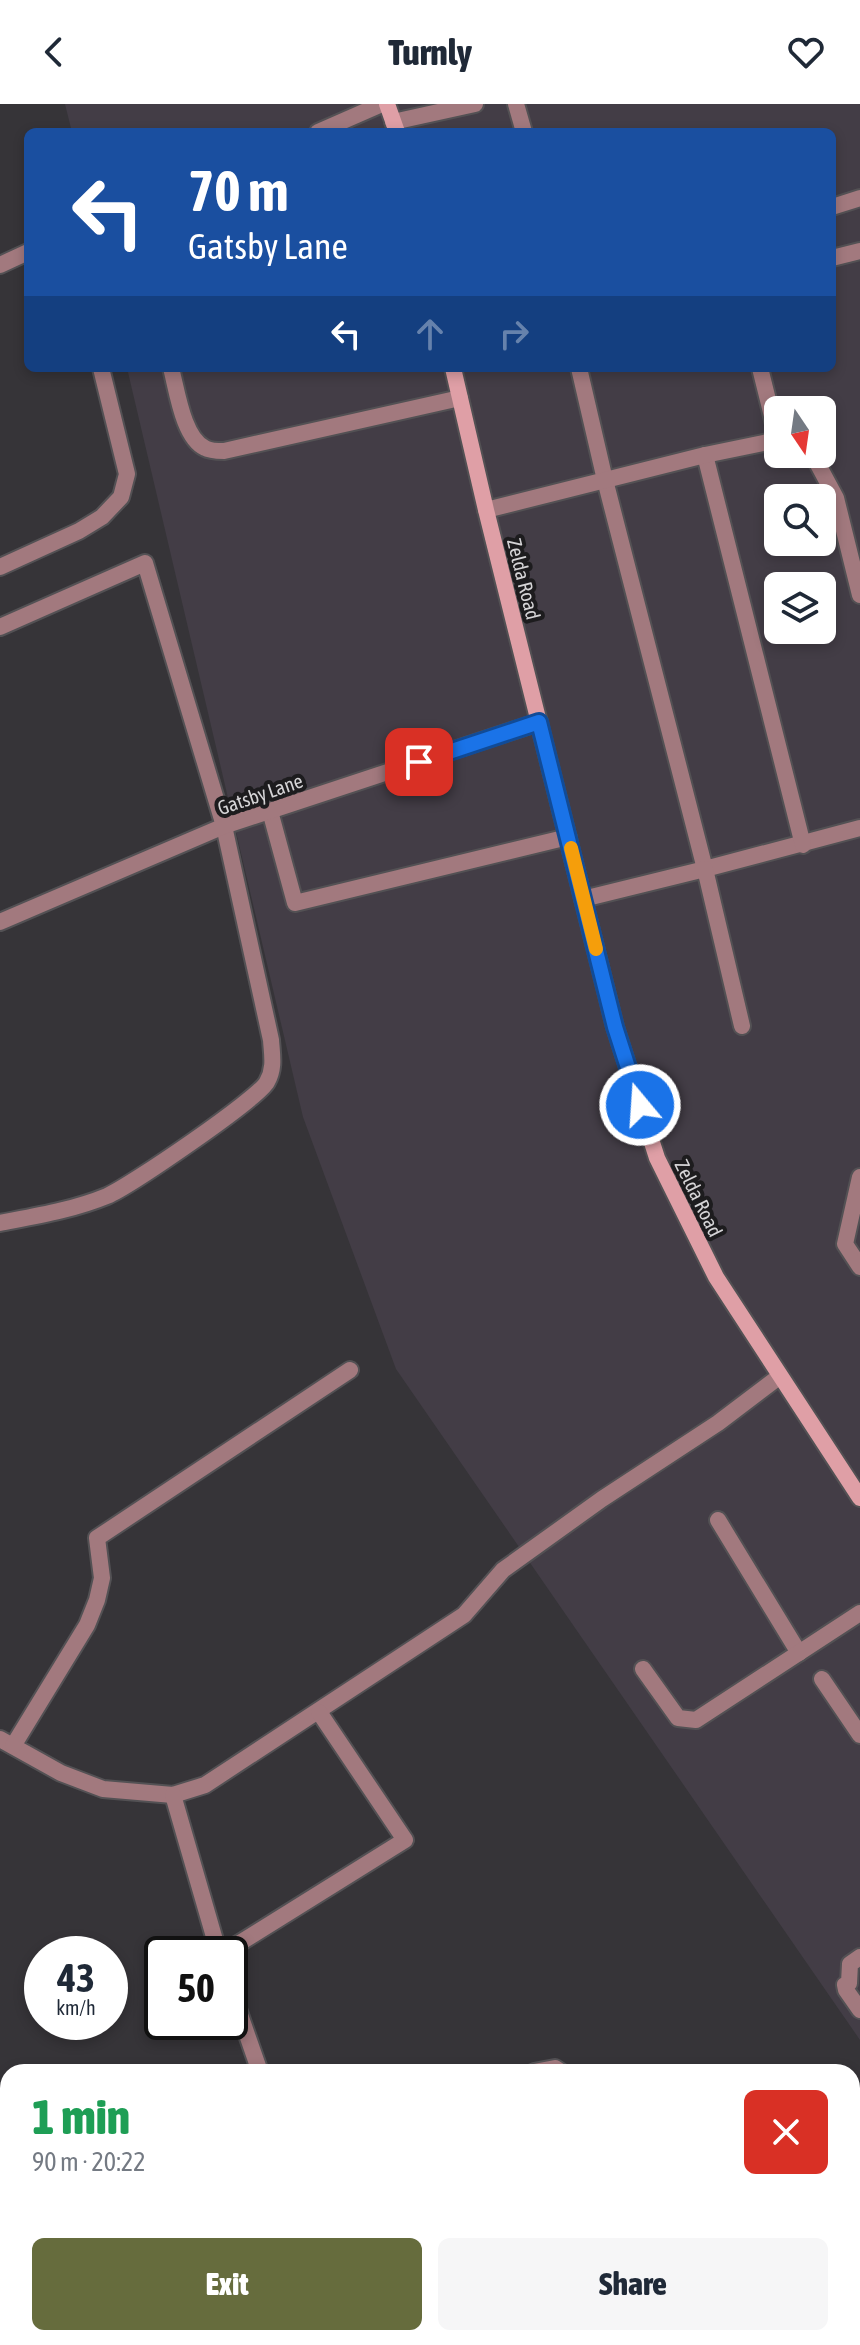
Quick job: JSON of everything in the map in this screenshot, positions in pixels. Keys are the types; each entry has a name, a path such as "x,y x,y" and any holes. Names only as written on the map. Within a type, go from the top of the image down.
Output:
{"main road":[{"path":"385,104 395,127"},
{"name":"Zelda Road","path":"454,372 615,1027 657,1158 716,1277 860,1498"}],"street":[{"path":"328,128 385,104"},
{"path":"395,127 475,104"},
{"path":"516,104 523,128"},
{"path":"836,206 860,198"},
{"path":"836,257 860,251"},
{"path":"0,265 24,254"},
{"path":"0,567 79,531 102,517 121,497 127,474 102,372"},
{"path":"172,372 193,440 206,449 224,451 460,398"},
{"path":"580,372 742,1026"},
{"path":"761,372 767,396"},
{"path":"486,510 764,443"},
{"path":"705,455 803,845"},
{"path":"820,468 836,498 860,595"},
{"path":"0,627 145,563 224,826 271,1040 273,1064 267,1084 136,1180 108,1195 64,1209 0,1223"},
{"name":"Gatsby Lane","path":"0,922 224,826 539,722"},
{"path":"270,811 295,903 568,837"},
{"path":"583,899 860,828"},
{"path":"860,1177 845,1244 860,1267"},
{"path":"350,1370 97,1538 102,1578 87,1625 6,1743 61,1773 103,1789 173,1795 205,1785 464,1615 503,1570 602,1499 718,1423 780,1376"},
{"path":"718,1520 799,1653"},
{"path":"643,1669 678,1718 696,1720 860,1613"},
{"path":"822,1679 860,1735"},
{"path":"248,1937 405,1840 319,1712"},
{"path":"173,1795 215,1936"},
{"path":"860,1957 850,1964 855,1983 845,1985 860,2010"},
{"path":"248,2038 257,2064"}],"shaded area":[{"path":"65,104 860,104 860,2040 396,1369 303,1117 128,372 836,372 836,128 71,128"}],"slow traffic":[{"path":"571,848 596,949"}],"route":[{"path":"419,762 539,722 615,1027 640,1105"}]}
